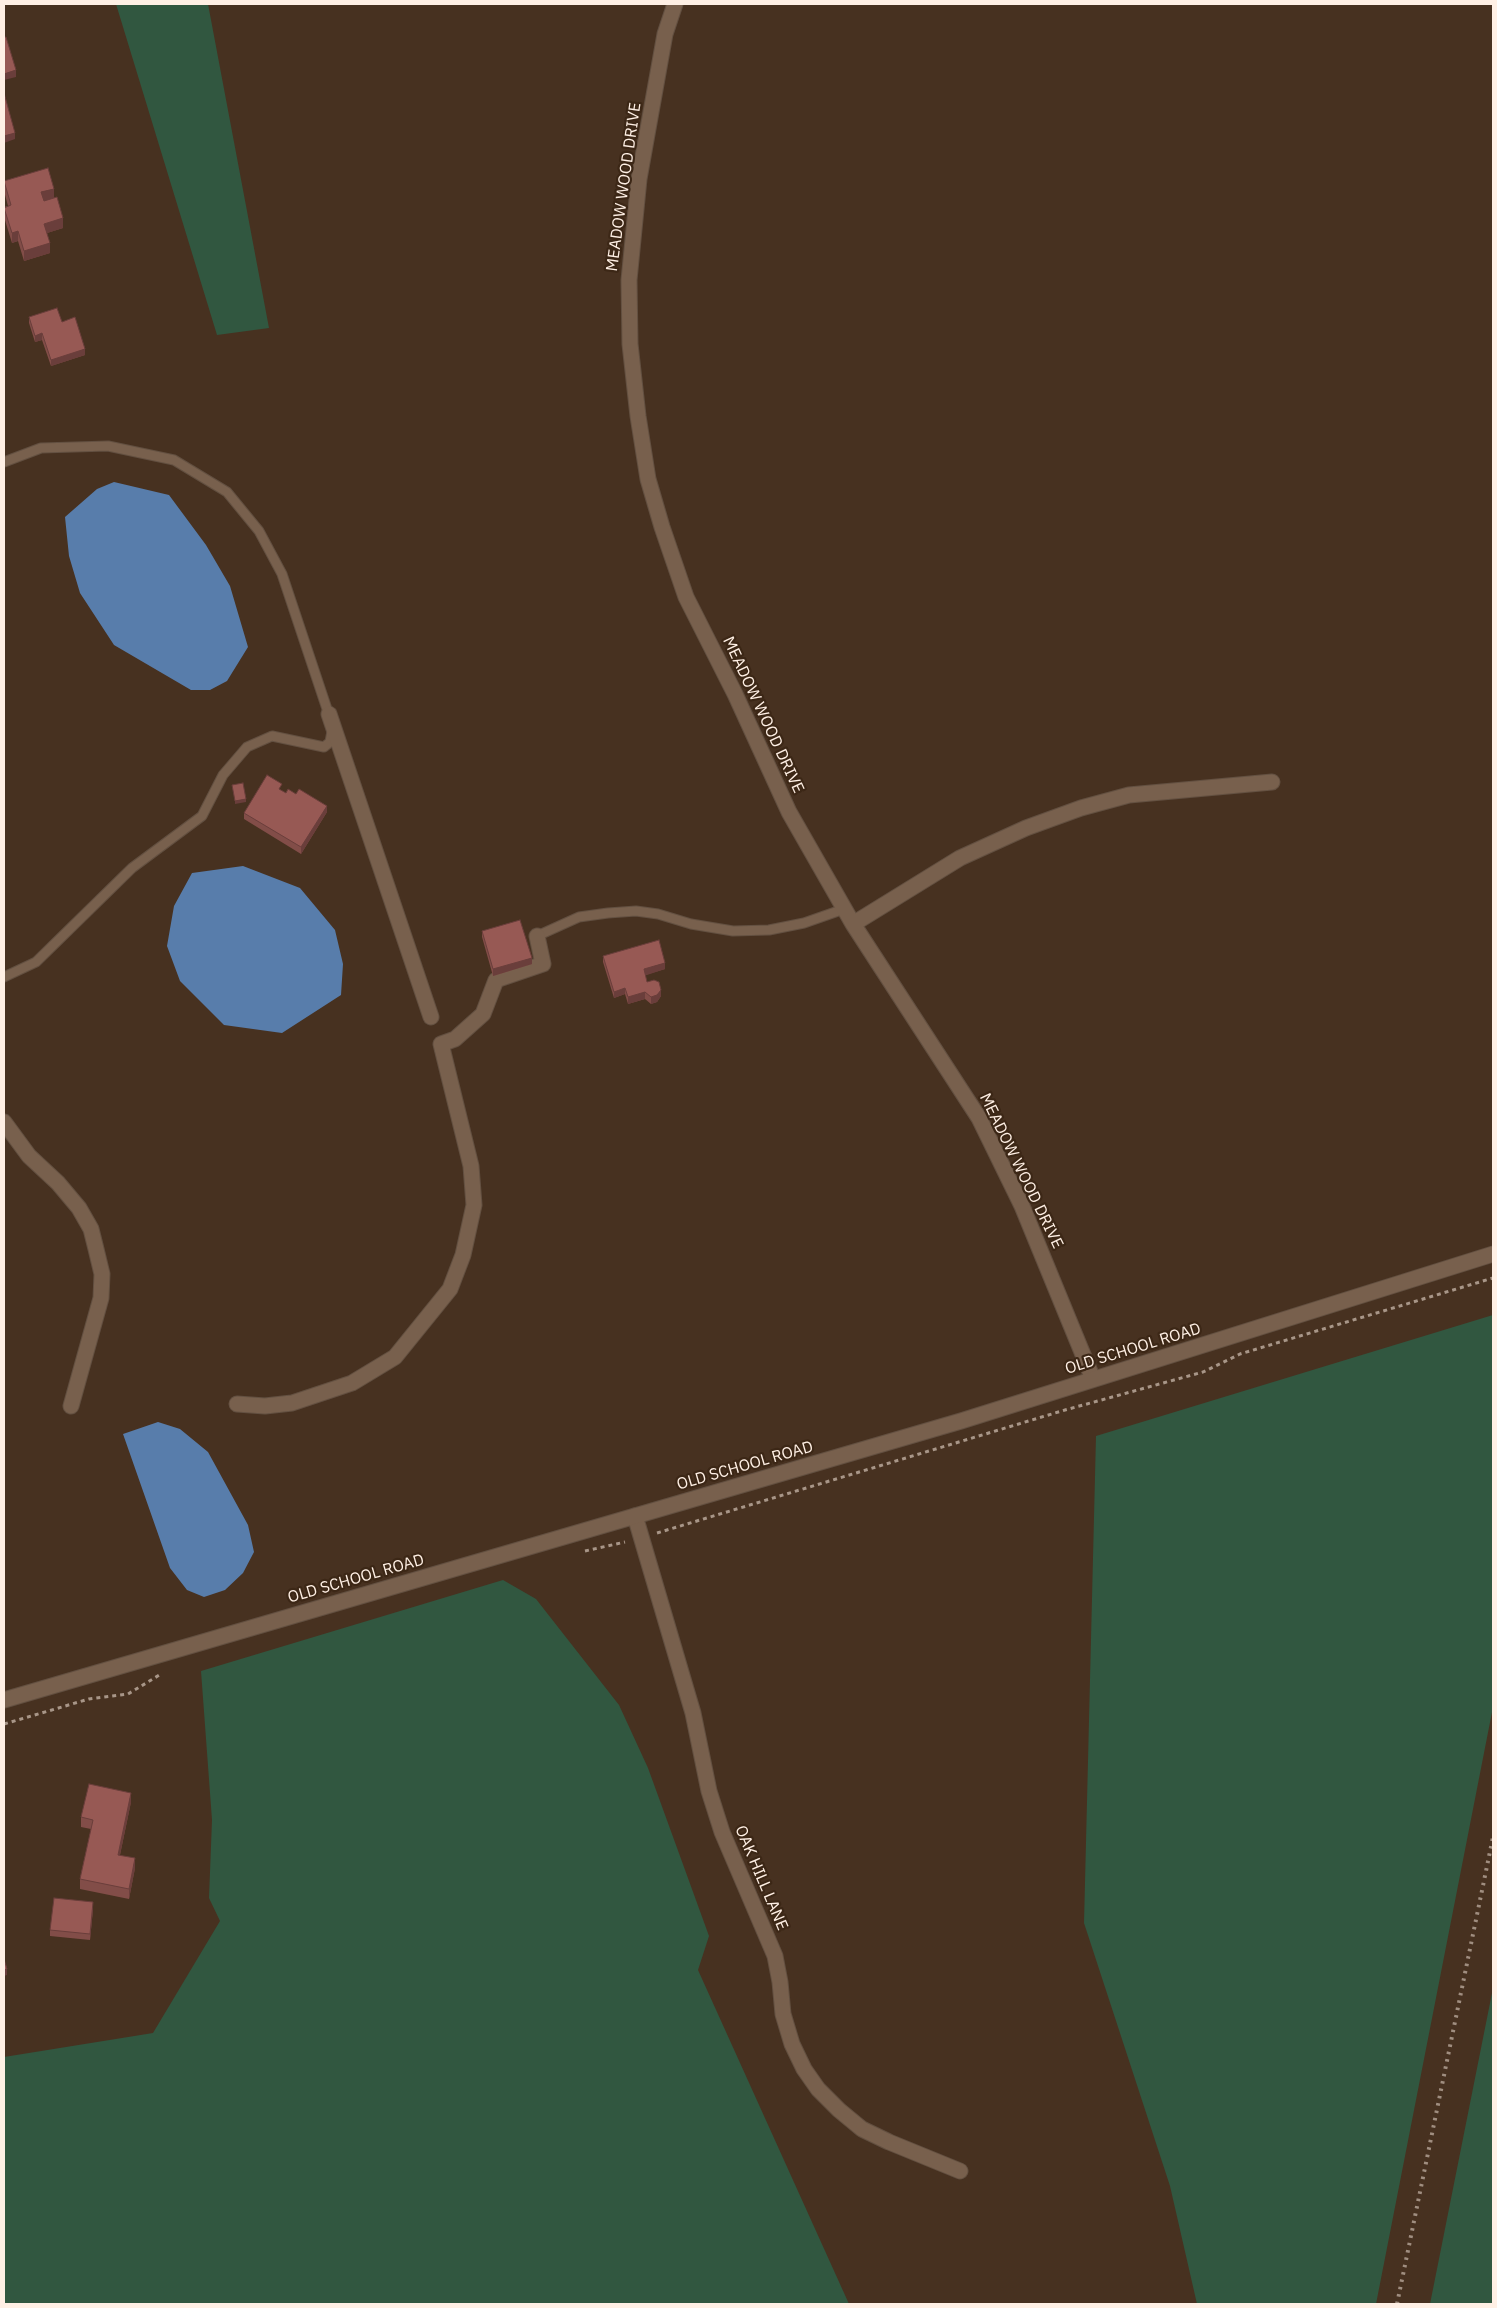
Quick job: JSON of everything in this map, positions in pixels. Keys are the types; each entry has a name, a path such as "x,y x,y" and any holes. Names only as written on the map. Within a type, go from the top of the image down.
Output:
{"street":[{"name":"MEADOW WOOD DRIVE","path":"675,4 665,34 640,179 629,280 630,344 648,479 662,527 686,597 735,694 789,812 853,924 980,1118 1022,1206 1093,1379"},
{"path":"329,714 431,1017"},
{"path":"853,924 960,858 1026,828 1081,808 1129,795 1272,782"},
{"path":"237,1404 264,1406 292,1402 352,1384 395,1357 450,1290 463,1255 474,1205 472,1166 441,1044 455,1039 483,1014 496,980 543,964 537,936"},
{"path":"4,1122 29,1156 58,1183 79,1208 91,1229 102,1274 101,1298 71,1406"},
{"name":"OLD SCHOOL ROAD","path":"4,1700 960,1421 1493,1254"},
{"name":"OAK HILL LANE","path":"635,1516 693,1713 709,1790 722,1832 775,1956 783,2014 792,2044 804,2069 823,2094 862,2129 960,2171"}],"lane":[{"path":"4,462 41,448 108,446 174,460 227,492 259,531 282,574 329,714 332,732 330,742 324,747 272,736 247,747 224,775 202,816 132,868 36,962 4,977"},
{"path":"537,936 580,917 608,913 636,911 658,914 691,924 733,931 769,930 795,925 844,909"}],"green space":[{"path":"116,4 208,4 269,328 217,335"},
{"path":"1493,1315 1493,1707 1376,2304 1197,2304 1170,2186 1084,1923 1096,1436"},
{"path":"503,1580 536,1599 619,1705 648,1768 709,1936 698,1970 849,2304 4,2304 4,2057 153,2033 220,1921 209,1898 212,1820 201,1671"},
{"path":"1493,1988 1493,2304 1430,2304"}],"water":[{"path":"114,482 169,495 206,545 230,586 248,647 227,681 210,690 191,690 114,645 80,593 69,556 65,517 97,489"},
{"path":"243,866 300,888 335,930 343,964 341,995 282,1033 224,1025 180,981 167,946 174,906 192,873"},
{"path":"158,1422 180,1429 208,1452 248,1525 254,1552 243,1573 225,1590 204,1597 187,1590 170,1568 123,1434"}],"building":[{"path":"4,37 6,37 16,70 4,74"},
{"path":"4,93 15,133 4,136"},
{"path":"48,168 54,189 41,192 44,201 57,197 63,218 44,224 50,243 24,251 18,231 12,233 4,208 11,205 4,181"},
{"path":"57,308 62,322 75,317 85,349 51,360 42,333 35,336 29,317"},
{"path":"267,775 282,784 279,789 286,793 288,789 296,794 299,789 327,806 301,847 244,813"},
{"path":"243,783 246,799 235,801 232,785"},
{"path":"520,920 532,958 493,969 482,931"},
{"path":"659,940 665,963 644,969 647,982 654,980 659,982 661,990 657,995 651,997 645,992 628,997 625,988 614,992 603,956"},
{"path":"89,1784 131,1793 118,1855 135,1858 129,1889 80,1879 93,1820 81,1817"},
{"path":"54,1898 93,1902 90,1934 50,1930"},
{"path":"4,1959 7,1969 4,1970"}],"railway":[{"path":"1397,2304 1493,1837"}]}
